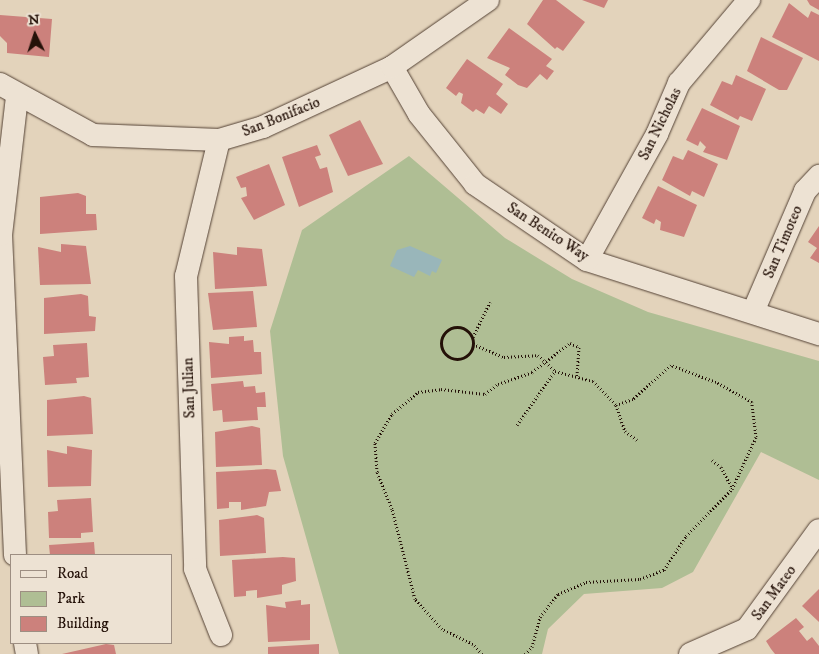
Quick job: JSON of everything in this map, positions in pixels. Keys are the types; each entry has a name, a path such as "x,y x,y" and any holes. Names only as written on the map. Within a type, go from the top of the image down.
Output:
{"street":[{"name":"San Bonifacio","path":"8,90 93,135 219,140 263,127 392,66 488,0"},
{"name":"San Nicholas","path":"587,260 657,134 679,83 749,0"},
{"name":"San Benito Way","path":"392,66 419,114 475,184 587,260 819,334"},
{"path":"8,90 1,235 15,554"},
{"name":"San Julian","path":"219,140 186,276 195,569 221,635"},
{"name":"San Timoteo","path":"753,312 805,191 819,176"},
{"name":"San Mateo","path":"690,654 747,629 819,530"}],"path":[{"path":"472,338 490,302"},
{"path":"452,328 464,328 472,338 473,344 468,355 456,359 445,354 441,343 452,328"},
{"path":"482,654 473,644 442,629 415,599 392,509 377,472 375,443 392,414 418,392 441,389 485,394 498,384 547,362 570,343 579,347 577,378"},
{"path":"473,344 504,357 529,353 547,362 555,371 577,378 593,380 616,405 625,431 637,440"},
{"path":"525,654 532,647 540,617 558,594 586,582 640,579 664,570 686,536 732,489 756,437 752,402 716,382 671,365 633,399 616,405"},
{"path":"517,425 555,371"},
{"path":"712,460 721,468 732,489"}],"green space":[{"path":"409,156 505,238 572,279 648,312 819,361 819,480 761,452 693,572 662,588 584,594 548,629 542,654 339,654 283,456 270,331 302,230"}],"water":[{"path":"410,246 442,260 436,273 432,271 430,276 418,270 414,277 390,266 397,250"}],"building":[{"path":"543,0 556,0 585,22 563,51 557,47 555,49 527,24"},
{"path":"582,0 608,0 604,8"},
{"path":"807,0 819,0 819,10 810,5"},
{"path":"789,3 808,18 811,11 819,15 819,61 772,37"},
{"path":"0,15 52,19 49,57 7,53 7,43 0,36"},
{"path":"509,28 552,59 546,66 554,71 547,80 540,74 527,88 518,85 505,75 510,68 487,58"},
{"path":"761,37 803,58 787,90 779,90 747,71"},
{"path":"467,59 503,84 496,94 508,104 501,114 489,106 484,114 476,109 473,112 461,103 463,94 459,92 456,96 446,88"},
{"path":"736,75 766,89 752,121 740,116 738,120 710,105 722,81 732,85"},
{"path":"702,108 740,126 727,160 703,152 706,147 700,141 698,146 686,140"},
{"path":"360,120 383,164 348,176 329,135"},
{"path":"317,145 321,155 315,157 320,169 327,167 333,192 299,207 282,157"},
{"path":"688,150 718,164 704,197 692,191 690,196 662,180 673,156 683,160"},
{"path":"269,164 285,205 254,220 241,198 247,196 246,187 241,188 236,177"},
{"path":"658,186 697,205 684,237 660,230 661,222 656,219 654,224 642,218"},
{"path":"78,193 86,196 86,214 96,214 97,230 40,234 40,197"},
{"path":"819,226 819,263 810,258 817,248 808,242"},
{"path":"61,244 86,246 91,284 40,285 38,247 61,252"},
{"path":"237,247 262,249 267,286 215,289 213,252 237,255"},
{"path":"253,291 257,327 213,330 208,293"},
{"path":"81,294 88,296 89,316 96,317 95,331 44,334 44,298"},
{"path":"244,336 244,341 253,340 254,352 261,352 262,374 211,378 209,342 229,344 229,337"},
{"path":"87,343 89,377 76,378 77,383 45,385 43,357 54,356 53,345"},
{"path":"243,381 244,387 255,386 256,393 265,392 266,407 257,407 258,420 223,422 222,410 213,411 211,384"},
{"path":"84,396 91,398 93,434 47,436 47,400"},
{"path":"252,426 260,428 262,465 216,467 215,432"},
{"path":"67,446 92,450 91,486 48,487 47,450 67,454"},
{"path":"276,470 281,491 269,492 266,506 241,510 241,502 229,502 229,508 217,509 216,472"},
{"path":"91,498 93,532 81,533 81,538 49,538 48,512 58,511 57,500"},
{"path":"257,515 264,518 266,553 220,556 219,520"},
{"path":"94,542 95,554 50,554 49,545"},
{"path":"295,558 296,581 282,585 282,594 257,598 257,590 246,591 246,596 234,597 232,560"},
{"path":"819,589 819,622 802,606"},
{"path":"301,600 301,605 310,604 310,640 268,642 266,605 286,608 285,602"},
{"path":"796,618 804,627 799,631 807,641 812,637 819,646 819,654 775,654 771,649 766,641"},
{"path":"106,644 114,645 116,654 62,654"},
{"path":"319,644 319,654 268,654 268,647"}]}
